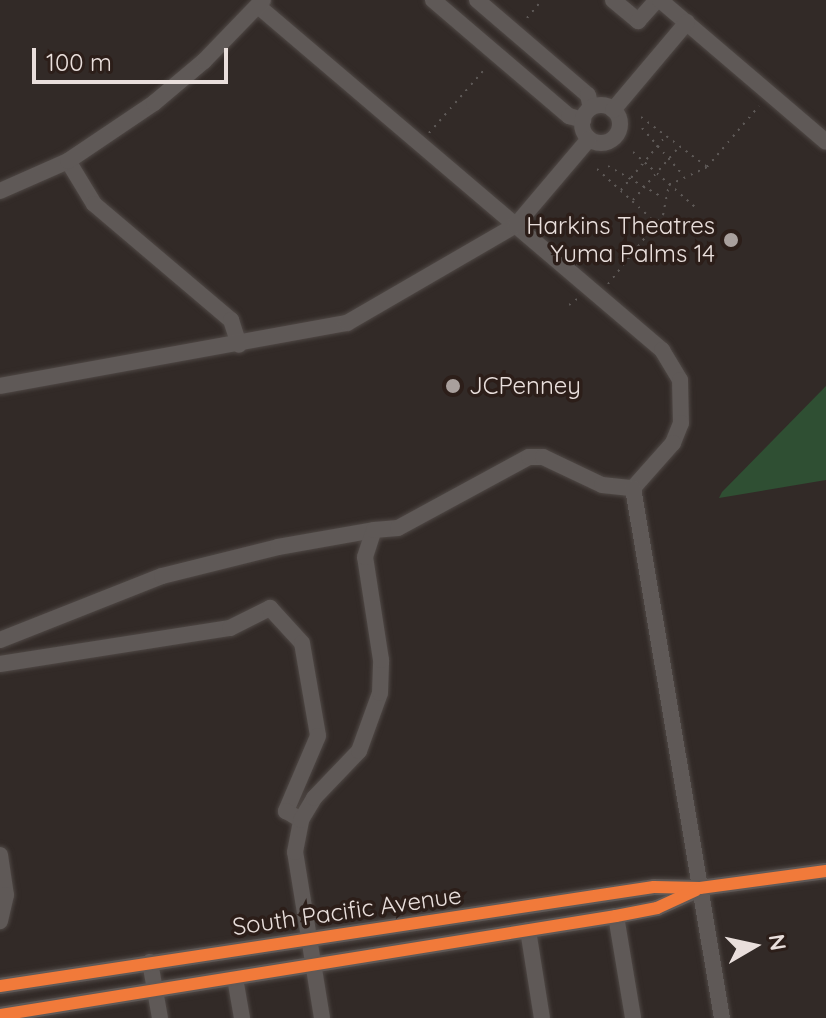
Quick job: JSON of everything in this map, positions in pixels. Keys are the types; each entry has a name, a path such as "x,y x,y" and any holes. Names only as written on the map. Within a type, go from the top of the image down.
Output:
{"street":[{"path":"433,0 569,116 613,110 687,22"},
{"path":"0,386 347,323 516,225 589,139 588,95 477,0"},
{"path":"613,0 638,21 659,0 826,142"},
{"path":"0,191 68,161 154,103 260,3 662,350 680,380 683,411 673,443 633,488"},
{"path":"589,139 600,143 616,137 620,126 613,110"},
{"path":"68,161 94,204 231,320 239,345"},
{"path":"0,640 162,576 278,547 398,528 529,457 543,457 602,485 633,488"},
{"path":"633,488 722,1018"},
{"path":"322,1018 295,852 301,820 314,798 359,751 372,724 381,660 365,557 374,530"},
{"path":"0,664 230,628 270,608 302,643 318,736 286,811 301,820"},
{"path":"0,855 6,895 0,921"},
{"name":"South Pacific Avenue","path":"0,986 654,887 700,888 826,871"},
{"name":"South Pacific Avenue","path":"0,1015 79,1010 155,990 616,916 657,908 700,888"},
{"path":"616,916 633,1018"},
{"path":"528,930 542,1018"},
{"path":"150,962 160,1018"},
{"path":"235,978 242,1018"}],"path":[{"path":"527,18 542,0"},
{"path":"425,137 483,71"},
{"path":"603,290 663,215 669,185 683,175 707,167 761,104"},
{"path":"641,117 707,167"},
{"path":"642,128 683,175"},
{"path":"620,191 666,136"},
{"path":"632,201 680,146"},
{"path":"633,152 696,208"},
{"path":"608,166 664,198"},
{"path":"597,169 656,224"},
{"path":"569,305 581,295"}],"green space":[{"path":"826,386 826,480 719,498 722,492"}],"cycle path":[{"path":"0,986 654,887 700,888 826,871"},
{"path":"0,1015 616,916 657,908 696,890"}],"place":[{"name":"Harkins Theatres Yuma Palms 14","path":"731,240"},
{"name":"JCPenney","path":"453,386"}]}
